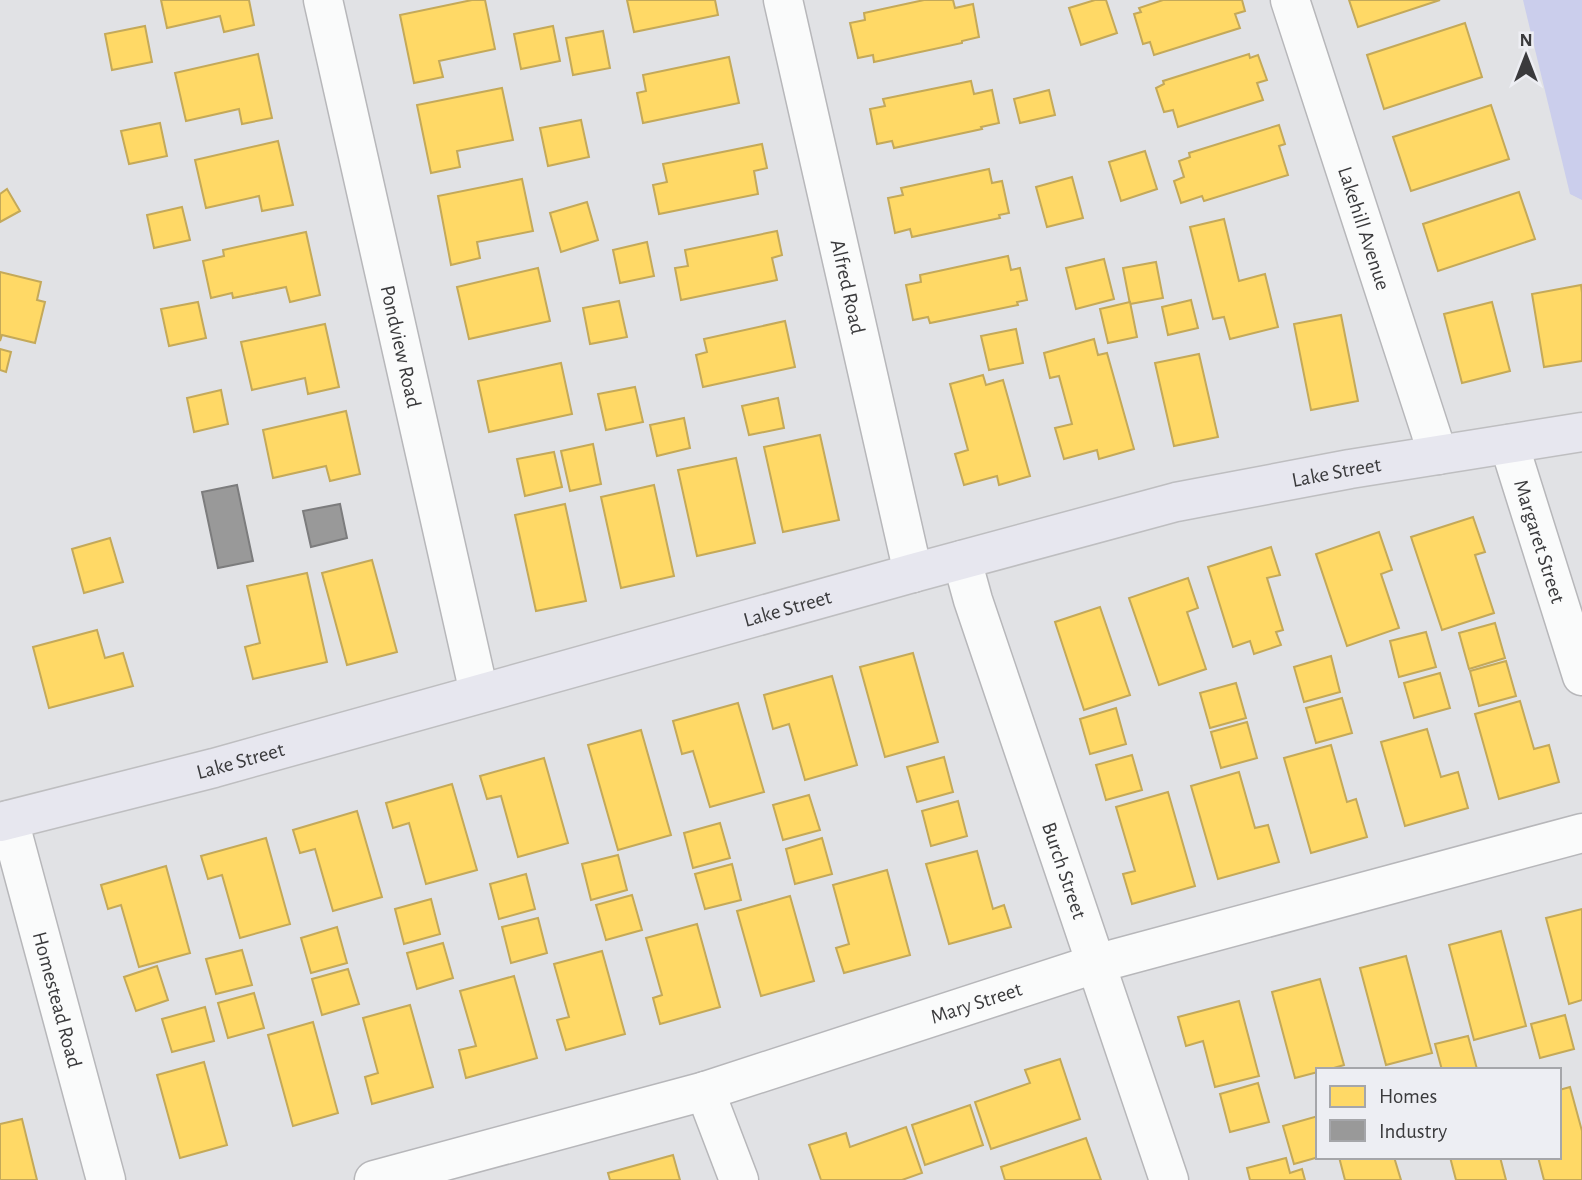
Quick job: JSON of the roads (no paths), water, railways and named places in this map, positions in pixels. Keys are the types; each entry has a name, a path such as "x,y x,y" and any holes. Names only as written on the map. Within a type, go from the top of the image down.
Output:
{"main road":[{"name":"Lake Street","path":"5,821 215,768 1177,502 1350,469 1582,432"}],"street":[{"name":"Pondview Road","path":"323,0 480,693"},
{"name":"Alfred Road","path":"783,0 913,573"},
{"name":"Lakehill Avenue","path":"1290,0 1438,455"},
{"name":"Margaret Street","path":"1509,444 1582,676"},
{"name":"Burch Street","path":"962,560 973,600 1169,1180"},
{"name":"Homestead Road","path":"5,821 106,1180"},
{"name":"Mary Street","path":"374,1180 705,1091 1095,964 1582,834"},
{"path":"705,1091 739,1180"}]}
